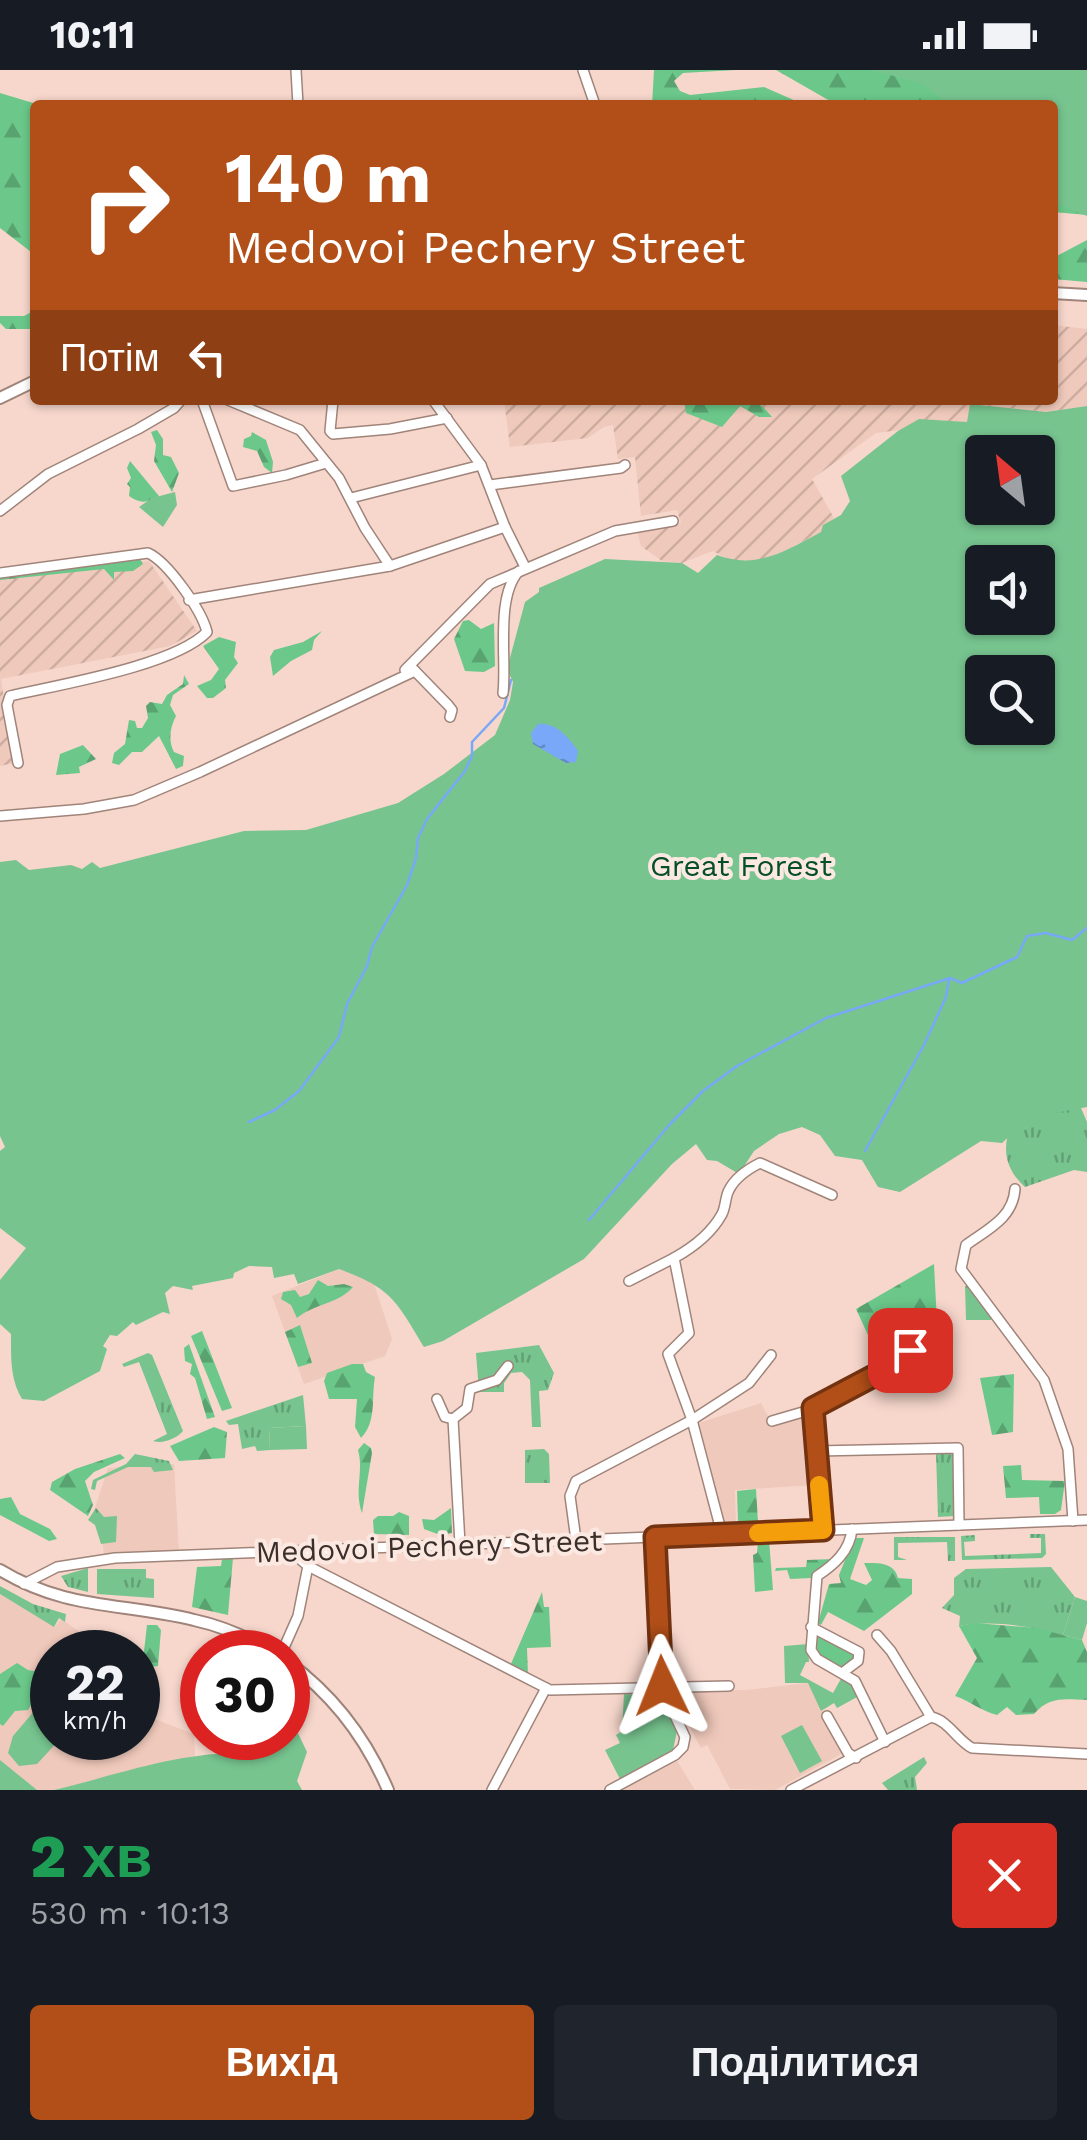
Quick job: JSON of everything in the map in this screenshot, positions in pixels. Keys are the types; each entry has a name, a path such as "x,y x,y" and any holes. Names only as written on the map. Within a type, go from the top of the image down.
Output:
{"main road":[{"path":"1058,293 1087,295"},
{"path":"0,398 30,384"},
{"path":"0,1570 24,1584 81,1603 205,1622 223,1630"},
{"path":"310,1681 347,1718 374,1759 388,1790"}],"street":[{"path":"296,70 298,100"},
{"path":"582,70 593,100"},
{"path":"0,511 48,474 138,430 177,405"},
{"path":"204,405 234,486 326,463"},
{"path":"241,405 296,427 351,498 390,566"},
{"path":"332,405 333,434 447,418"},
{"path":"437,405 482,465 525,567"},
{"path":"490,485 621,468 625,464"},
{"path":"351,498 482,465"},
{"path":"0,816 84,810 134,800 200,772 413,669 483,590 525,567 615,531 673,521"},
{"path":"189,600 390,566 505,527"},
{"path":"0,574 148,553 164,564 207,632 145,662 76,684 10,696 7,705 18,763"},
{"path":"503,693 510,586 512,578 525,567"},
{"path":"413,669 448,704 450,716"},
{"path":"629,1281 690,1249 714,1226 729,1190 746,1170 760,1163 832,1196"},
{"path":"1015,1188 1014,1204 1003,1219 966,1246 962,1269 1044,1380 1054,1400 1068,1449 1073,1521"},
{"path":"674,1258 688,1332 668,1354 692,1420 722,1534"},
{"path":"772,1421 813,1408 900,1362 910,1350"},
{"path":"576,1540 570,1496 576,1482 692,1420 748,1382 771,1355"},
{"path":"452,1419 467,1408 470,1389 498,1380 508,1366"},
{"path":"437,1399 445,1417 452,1419"},
{"path":"813,1408 823,1530"},
{"path":"452,1419 460,1544"},
{"path":"816,1450 958,1448 960,1525"},
{"name":"Medovoi Pechery Street","path":"24,1584 58,1567 115,1558 1087,1520"},
{"path":"852,1530 834,1564 817,1576 811,1627 813,1654 855,1682 885,1742"},
{"path":"610,1790 683,1747 683,1730 662,1688 655,1537"},
{"path":"290,1551 308,1566 546,1688 729,1686"},
{"path":"292,1630 308,1566"},
{"path":"811,1627 859,1652 858,1661 842,1673"},
{"path":"878,1635 932,1717"},
{"path":"492,1790 546,1688"},
{"path":"827,1716 848,1754 856,1758"},
{"path":"790,1790 932,1717 972,1748 1087,1754"}],"shaded area":[{"path":"1058,326 1087,329 1087,406 1046,412 980,405 1058,405"},
{"path":"505,405 970,405 967,422 876,433 812,479 834,518 821,532 765,561 729,560 713,551 682,563 662,561 641,546 637,531 681,523 677,510 641,516 635,457 618,459 613,425 588,438 510,447"},
{"path":"149,561 197,631 170,646 1,679 14,763 0,766 0,578"},
{"path":"339,1269 373,1281 392,1339 385,1356 304,1384 272,1296"},
{"path":"761,1403 771,1422 811,1411 814,1485 735,1490 736,1525 723,1525 699,1423"},
{"path":"174,1464 179,1552 104,1557 102,1533 91,1520 108,1468"},
{"path":"0,1594 55,1627 61,1619 77,1630 30,1630 30,1760 160,1760 160,1721 180,1729 180,1760 54,1790 37,1790 0,1760"},
{"path":"808,1683 843,1753 775,1790 730,1789 707,1745 701,1748 670,1690 747,1690"},
{"path":"677,1761 695,1790 622,1790"}],"green space":[{"path":"654,70 736,70 683,73 674,81 680,91 690,95 764,87 794,100 652,100"},
{"path":"776,70 1087,70 1087,215 1058,212 1058,100 828,100"},
{"path":"872,70 1087,70 1087,216 1058,204 1058,100 944,100 923,84"},
{"path":"0,93 30,102 30,251 0,228"},
{"path":"1087,240 1087,282 1058,279 1058,255"},
{"path":"30,313 30,329 6,329 0,323 0,316"},
{"path":"685,405 761,405 772,417 759,417 740,406 722,427 686,413"},
{"name":"Great Forest","path":"970,405 1046,412 1087,406 1087,1107 1029,1118 1002,1143 981,1141 900,1192 878,1187 862,1160 835,1156 820,1135 802,1127 779,1134 754,1151 739,1174 717,1161 707,1160 696,1144 672,1164 584,1259 443,1341 424,1347 390,1297 339,1269 298,1284 294,1274 274,1278 272,1267 249,1266 234,1273 233,1278 192,1286 193,1290 173,1286 165,1293 170,1314 163,1312 136,1325 133,1322 117,1336 110,1335 103,1346 107,1349 100,1371 44,1401 22,1399 13,1376 11,1334 0,1324 0,1280 26,1248 0,1228 0,1151 5,1147 0,1136 0,862 16,860 29,870 71,865 82,869 92,862 100,868 244,831 306,830 398,803 495,735 510,700 513,682 507,669 525,602 539,588 605,559 682,563 698,573 717,555 745,560 783,552 821,532 823,525 841,515 850,501 841,476 919,419 967,422"},
{"path":"157,430 163,439 163,455 171,457 179,473 172,492 154,461 156,445 151,432"},
{"path":"252,432 266,440 272,473 264,467 257,451 243,447 244,439"},
{"path":"130,461 159,496 144,502 129,496"},
{"path":"175,492 177,505 163,527 139,507 152,498"},
{"path":"139,557 143,564 133,571 114,572 114,580 104,569 0,580 0,573"},
{"path":"469,620 481,629 494,623 495,666 484,672 465,671 454,639 463,621"},
{"path":"322,631 312,650 273,676 270,657 274,650 303,642"},
{"path":"219,637 236,642 234,657 238,663 225,680 226,688 207,698 197,686 211,680 219,669 203,646"},
{"path":"184,675 189,684 173,695 170,705 176,716 171,743 174,752 184,756 183,766 176,769 159,736 142,752 132,752 119,765 112,763 114,753 125,744 129,720 142,728 148,718 146,706 150,702 162,704 167,695 183,684"},
{"path":"83,745 96,759 79,767 80,773 56,775 60,754"},
{"path":"1060,1105 1081,1108 1087,1122 1087,1172 1074,1170 1025,1187 1013,1173 1007,1157 1012,1124"},
{"path":"934,1264 938,1341 932,1342 932,1357 944,1357 945,1381 919,1386 906,1362 914,1353 913,1341 900,1320 868,1335 856,1309"},
{"path":"318,1280 328,1286 353,1287 297,1318 291,1305 281,1299 283,1292 295,1290 300,1297 309,1294"},
{"path":"965,1286 970,1286 993,1316 991,1320 966,1320"},
{"path":"300,1325 312,1363 298,1367 285,1332"},
{"path":"202,1331 232,1408 222,1411 191,1336"},
{"path":"189,1344 215,1417 207,1419 195,1378 190,1374 192,1364 185,1361 184,1348"},
{"path":"539,1345 554,1373 548,1390 539,1391 541,1427 532,1427 530,1380 522,1372 511,1373 504,1383 504,1392 479,1392 476,1353"},
{"path":"148,1353 183,1431 165,1441 153,1441 167,1434 139,1362 124,1367 122,1364"},
{"path":"363,1364 366,1372 375,1377 371,1417 361,1438 355,1427 357,1399 329,1399 324,1381 327,1373"},
{"path":"1014,1374 1013,1432 992,1435 980,1378"},
{"path":"303,1395 306,1426 269,1428 270,1450 257,1451 255,1446 242,1449 238,1424 229,1425 226,1421"},
{"path":"306,1426 307,1449 270,1450 269,1428"},
{"path":"214,1427 227,1432 225,1458 179,1461 170,1446"},
{"path":"364,1443 372,1453 362,1513 358,1450"},
{"path":"544,1449 549,1454 550,1483 525,1483 525,1450"},
{"path":"954,1451 956,1516 938,1517 936,1452"},
{"path":"120,1454 125,1458 94,1472 85,1481 93,1505 88,1516 50,1490 52,1482 75,1469"},
{"path":"135,1454 169,1461 173,1470 154,1472 151,1467 128,1467 97,1481 95,1490 91,1489 93,1480 126,1464"},
{"path":"1021,1465 1022,1480 1065,1481 1061,1510 1040,1514 1039,1497 1006,1498 1003,1466"},
{"path":"756,1489 758,1522 738,1523 737,1491"},
{"path":"11,1497 20,1514 50,1529 57,1539 49,1541 0,1515 0,1499"},
{"path":"96,1508 104,1517 117,1516 116,1542 101,1544 95,1525 88,1520"},
{"path":"451,1508 452,1533 440,1535 424,1529 422,1519 434,1520"},
{"path":"399,1512 409,1516 409,1535 374,1534 373,1520"},
{"path":"1030,1534 1045,1534 1046,1554 1042,1558 962,1560 961,1536 975,1535 975,1541 964,1542 965,1556 1041,1553 1041,1538 1030,1538"},
{"path":"894,1537 955,1537 955,1561 948,1561 947,1542 898,1543 898,1557 907,1560 894,1560"},
{"path":"854,1538 864,1538 850,1579 866,1585 872,1580 864,1563 869,1563 885,1564 898,1578 912,1579 912,1594 864,1631 828,1612 821,1625 818,1623 829,1584 841,1583 839,1575"},
{"path":"769,1540 773,1590 755,1592 753,1555 757,1553 758,1541"},
{"path":"233,1558 228,1615 192,1607 197,1567 221,1566 222,1559"},
{"path":"833,1559 812,1578 790,1579 787,1570 775,1571 806,1567 807,1560"},
{"path":"1051,1567 1075,1597 1063,1635 1011,1625 959,1626 960,1616 942,1608 954,1595 954,1578 966,1569"},
{"path":"88,1568 88,1592 68,1587 61,1576"},
{"path":"97,1569 146,1569 146,1578 154,1579 154,1598 97,1594"},
{"path":"0,1586 33,1604 66,1614 65,1622 59,1618 54,1627 0,1594"},
{"path":"542,1592 544,1607 549,1607 551,1647 527,1648 528,1675 510,1666"},
{"path":"1075,1597 1087,1601 1082,1640 1063,1635"},
{"path":"975,1623 1037,1628 1082,1640 1087,1652 1087,1700 1052,1701 1034,1714 1016,1715 1007,1707 997,1715 955,1696 977,1658 959,1626"},
{"path":"147,1625 157,1625 161,1630 160,1642 160,1630 146,1630"},
{"path":"813,1629 858,1653 857,1661 843,1670 818,1655"},
{"path":"808,1644 809,1662 800,1675 833,1693 842,1677 854,1684 859,1696 837,1708 834,1703 821,1711 808,1683 785,1683 784,1646"},
{"path":"17,1663 30,1670 30,1707 15,1711 3,1726 0,1724 0,1674"},
{"path":"624,1694 658,1696 677,1731 673,1750 620,1779 605,1750 620,1743 616,1735 622,1731"},
{"path":"30,1716 30,1760 41,1760 37,1764 19,1766 8,1753 13,1736"},
{"path":"802,1725 822,1761 800,1773 781,1736"},
{"path":"924,1757 927,1763 915,1777 917,1790 888,1790 882,1783"},
{"path":"177,1759 304,1760 297,1781 302,1790 54,1790"},
{"path":"0,1760 37,1790 0,1790"}],"water":[{"path":"538,724 550,725 566,736 578,751 576,762 566,763 533,744 531,733"}],"waterway":[{"path":"249,1122 275,1110 299,1091 339,1037 347,1004 367,966 372,947 407,885 418,838 427,819 465,771 472,756 472,742 504,708 511,680"},
{"path":"589,1220 670,1124 703,1091 737,1066 826,1018 950,978 962,983 1017,957 1027,936 1046,933 1072,940 1087,928"},
{"path":"865,1151 924,1045 946,997 949,979"}],"slow traffic":[{"path":"758,1533 823,1530 819,1485"}],"route":[{"path":"662,1686 655,1537 823,1530 813,1408 900,1362 910,1350"}]}
